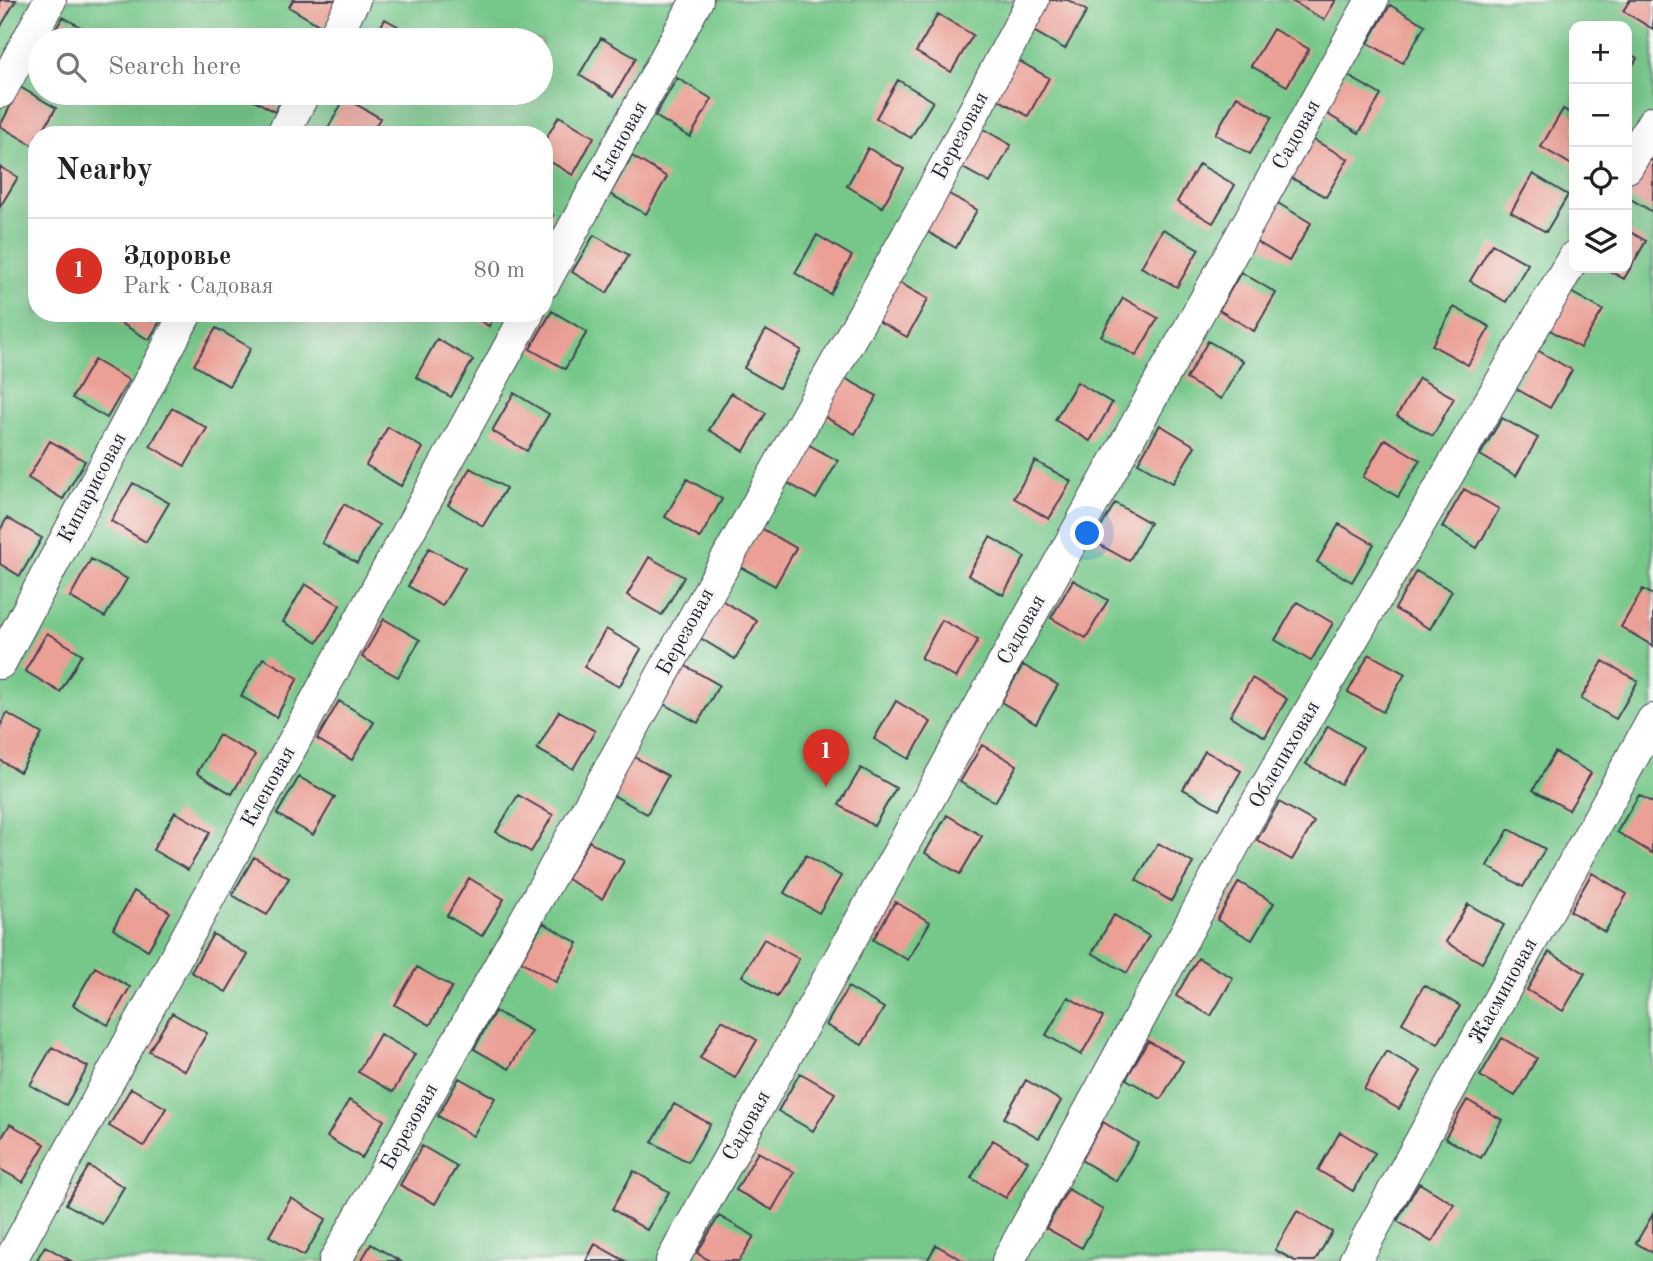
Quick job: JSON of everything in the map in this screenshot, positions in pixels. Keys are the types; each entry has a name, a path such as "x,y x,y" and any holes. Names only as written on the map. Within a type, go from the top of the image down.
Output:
{"street":[{"path":"35,28 50,0"},
{"path":"339,28 354,0"},
{"name":"Кленовая","path":"553,266 697,0"},
{"name":"Березовая","path":"335,1261 928,199 1033,0"},
{"name":"Садовая","path":"672,1261 1372,0"},
{"path":"0,92 28,40"},
{"path":"287,126 298,105"},
{"path":"1632,158 1653,122"},
{"name":"Облепиховая","path":"1008,1261 1246,822 1569,266"},
{"name":"Кипарисовая","path":"0,663 181,322"},
{"name":"Кленовая","path":"10,1261 523,322"},
{"name":"Жасминовая","path":"1355,1261 1653,720"}],"green space":[{"path":"0,0 1653,0 1653,1261 0,1261"}],"building":[{"path":"0,0 16,0 0,28"},
{"path":"293,0 340,0 324,28 289,7"},
{"path":"1046,0 1068,0 1087,11 1065,49 1030,29"},
{"path":"1290,0 1336,0 1324,20"},
{"path":"1630,0 1653,0 1653,29 1623,11"},
{"path":"1390,5 1425,25 1403,63 1368,43"},
{"path":"938,14 973,35 951,72 916,52"},
{"path":"63,17 82,28 56,28"},
{"path":"385,19 401,28 380,28"},
{"path":"1273,29 1309,49 1287,86 1251,66"},
{"path":"601,38 636,58 614,96 579,75"},
{"path":"1014,58 1049,78 1028,116 992,96"},
{"path":"1345,74 1381,95 1359,133 1324,112"},
{"path":"677,78 712,99 690,137 655,116"},
{"path":"898,80 933,101 911,138 876,118"},
{"path":"20,87 28,92 28,105 51,105 56,108 45,126 28,126 28,142 0,126"},
{"path":"1237,96 1272,117 1250,154 1215,134"},
{"path":"263,105 279,105 275,112"},
{"path":"341,105 357,105 380,118 376,126 329,126"},
{"path":"1563,109 1569,112 1569,163 1541,147"},
{"path":"559,116 594,137 573,175 553,163 553,126"},
{"path":"976,125 1011,145 990,183 954,163"},
{"path":"1312,139 1348,159 1326,197 1290,177"},
{"path":"868,148 904,169 882,207 847,186"},
{"path":"632,156 667,177 646,214 610,194"},
{"path":"1645,157 1653,161 1653,212 1632,200 1632,179"},
{"path":"1199,164 1235,185 1213,223 1177,202"},
{"path":"0,167 18,177 0,207"},
{"path":"1533,174 1568,195 1546,232 1511,212"},
{"path":"942,190 977,210 956,248 921,228"},
{"path":"1276,202 1311,223 1289,261 1254,240"},
{"path":"1163,229 1199,249 1177,287 1141,267"},
{"path":"1632,233 1646,241 1632,265"},
{"path":"594,235 629,255 607,293 572,272"},
{"path":"817,235 852,256 830,294 795,273"},
{"path":"1492,244 1528,264 1506,302 1470,281"},
{"path":"1241,272 1276,293 1254,331 1219,310"},
{"path":"1613,273 1627,273 1624,279"},
{"path":"893,279 928,299 907,337 871,317"},
{"path":"1567,290 1603,310 1580,348 1545,327"},
{"path":"1123,298 1158,318 1136,356 1101,336"},
{"path":"1454,307 1490,327 1468,365 1432,345"},
{"path":"553,312 587,332 565,369 530,349 546,322 553,322"},
{"path":"119,322 160,322 149,340"},
{"path":"216,328 251,348 229,386 194,365"},
{"path":"766,330 801,350 779,388 744,368"},
{"path":"437,339 473,360 451,397 416,377"},
{"path":"1208,341 1243,361 1221,399 1186,379"},
{"path":"1537,350 1572,370 1550,408 1515,388"},
{"path":"94,360 129,380 107,418 72,398"},
{"path":"841,376 877,396 855,434 820,414"},
{"path":"1419,378 1454,398 1433,436 1397,416"},
{"path":"1077,382 1112,403 1090,441 1055,420"},
{"path":"514,393 549,414 527,451 492,431"},
{"path":"731,393 766,413 744,451 709,430"},
{"path":"172,408 207,428 185,466 150,446"},
{"path":"1502,418 1538,438 1516,476 1480,455"},
{"path":"1160,425 1195,446 1173,483 1138,463"},
{"path":"388,427 423,448 401,486 366,465"},
{"path":"1385,439 1420,460 1398,497 1363,477"},
{"path":"50,441 85,461 63,499 28,478"},
{"path":"802,441 838,461 816,499 781,479"},
{"path":"1035,461 1071,481 1049,519 1014,498"},
{"path":"470,468 506,488 483,526 448,505"},
{"path":"687,479 722,499 700,538 665,517"},
{"path":"133,483 169,503 146,542 111,521"},
{"path":"1464,489 1499,509 1477,548 1442,527"},
{"path":"1115,503 1150,523 1129,561 1093,541"},
{"path":"344,504 379,525 357,563 322,543"},
{"path":"7,518 42,538 20,576 0,564 0,530"},
{"path":"1339,524 1374,544 1352,582 1317,562"},
{"path":"761,528 796,548 775,586 739,566"},
{"path":"990,537 1025,557 1003,595 968,575"},
{"path":"429,548 465,568 442,606 408,586"},
{"path":"649,557 684,577 662,615 627,595"},
{"path":"91,559 127,579 105,617 70,597"},
{"path":"1416,571 1452,591 1430,629 1395,609"},
{"path":"1073,580 1108,600 1086,638 1051,618"},
{"path":"305,584 340,605 318,642 283,622"},
{"path":"1643,589 1653,595 1653,646 1621,627"},
{"path":"721,600 757,621 735,659 700,638"},
{"path":"1297,602 1333,623 1311,661 1275,640"},
{"path":"384,619 420,640 398,677 362,657"},
{"path":"942,620 978,640 956,678 921,658"},
{"path":"606,629 641,649 619,687 584,667"},
{"path":"47,633 82,654 60,692 25,671"},
{"path":"1369,654 1405,674 1383,712 1348,692"},
{"path":"263,658 298,678 276,717 241,696"},
{"path":"1603,661 1638,681 1616,719 1581,699"},
{"path":"684,665 719,685 698,723 662,703"},
{"path":"1023,665 1058,685 1036,723 1001,702"},
{"path":"1252,678 1287,699 1265,737 1230,716"},
{"path":"339,701 374,722 352,760 317,739"},
{"path":"896,701 931,722 909,759 874,739"},
{"path":"559,711 595,731 573,769 537,749"},
{"path":"7,713 42,734 20,772 0,760 0,726"},
{"path":"1328,726 1363,747 1341,784 1306,764"},
{"path":"219,735 255,755 232,794 197,773"},
{"path":"982,745 1017,765 995,802 960,782"},
{"path":"1205,751 1241,771 1219,809 1183,789"},
{"path":"1555,752 1591,773 1569,810 1533,790"},
{"path":"633,756 668,776 647,814 611,794"},
{"path":"861,768 896,788 874,826 839,805"},
{"path":"299,777 335,797 313,835 277,814"},
{"path":"518,795 553,815 531,852 496,832"},
{"path":"1639,795 1653,803 1652,853 1617,832"},
{"path":"1279,802 1314,822 1292,860 1257,840"},
{"path":"175,812 210,832 188,870 153,850"},
{"path":"947,815 982,836 960,874 925,853"},
{"path":"1509,829 1545,849 1523,887 1487,866"},
{"path":"589,841 624,861 602,899 567,879"},
{"path":"1158,843 1193,863 1171,901 1136,880"},
{"path":"806,855 841,876 819,913 784,893"},
{"path":"254,857 289,878 267,915 232,895"},
{"path":"1592,873 1627,894 1605,932 1570,911"},
{"path":"469,878 504,899 482,936 447,916"},
{"path":"1239,882 1274,903 1252,940 1217,920"},
{"path":"134,891 170,912 148,950 113,929"},
{"path":"895,902 930,922 908,960 873,940"},
{"path":"1468,904 1504,925 1482,963 1446,942"},
{"path":"1114,915 1149,936 1127,973 1092,953"},
{"path":"543,923 578,943 556,982 521,961"},
{"path":"213,934 248,955 226,992 191,972"},
{"path":"764,939 799,959 777,997 742,976"},
{"path":"1549,952 1585,973 1563,1011 1527,990"},
{"path":"1198,958 1233,978 1211,1016 1176,996"},
{"path":"95,967 130,987 108,1025 73,1005"},
{"path":"417,967 452,987 430,1025 395,1005"},
{"path":"1424,985 1460,1006 1438,1044 1402,1023"},
{"path":"848,987 884,1008 862,1045 826,1025"},
{"path":"1068,997 1103,1017 1081,1055 1046,1035"},
{"path":"495,1011 531,1031 509,1069 474,1049"},
{"path":"172,1013 207,1033 185,1071 149,1051"},
{"path":"722,1020 757,1040 735,1078 700,1058"},
{"path":"380,1034 415,1054 393,1092 358,1072"},
{"path":"1502,1038 1537,1058 1515,1096 1480,1076"},
{"path":"1148,1041 1183,1061 1161,1099 1126,1079"},
{"path":"52,1047 88,1067 66,1105 30,1085"},
{"path":"1386,1051 1421,1071 1399,1109 1364,1089"},
{"path":"800,1073 835,1093 813,1131 778,1111"},
{"path":"459,1078 495,1098 473,1136 438,1116"},
{"path":"1026,1080 1061,1101 1039,1138 1004,1118"},
{"path":"131,1088 166,1108 144,1146 109,1126"},
{"path":"349,1100 384,1120 362,1158 327,1137"},
{"path":"1467,1100 1502,1120 1481,1158 1445,1138"},
{"path":"674,1104 710,1124 688,1162 652,1142"},
{"path":"1103,1122 1138,1143 1116,1181 1081,1160"},
{"path":"10,1124 45,1144 23,1182 0,1169 0,1141"},
{"path":"1340,1132 1375,1153 1353,1191 1318,1170"},
{"path":"993,1140 1028,1161 1006,1198 971,1178"},
{"path":"422,1146 457,1166 435,1204 400,1185"},
{"path":"758,1152 794,1172 772,1210 736,1190"},
{"path":"89,1166 124,1187 102,1224 66,1204"},
{"path":"634,1171 669,1192 647,1230 612,1209"},
{"path":"1419,1183 1454,1204 1432,1242 1397,1221"},
{"path":"1068,1189 1103,1210 1082,1248 1046,1228"},
{"path":"291,1198 326,1219 304,1256 269,1236"},
{"path":"1297,1211 1332,1232 1315,1261 1295,1261 1275,1250"},
{"path":"1653,1214 1653,1253 1636,1243"},
{"path":"719,1216 754,1236 739,1261 710,1261 697,1253"},
{"path":"371,1244 400,1261 361,1261"},
{"path":"595,1244 625,1261 586,1261"},
{"path":"936,1245 964,1261 927,1261"},
{"path":"45,1246 71,1261 36,1261"}],"place":[{"name":"Здоровье","path":"826,787"}]}
